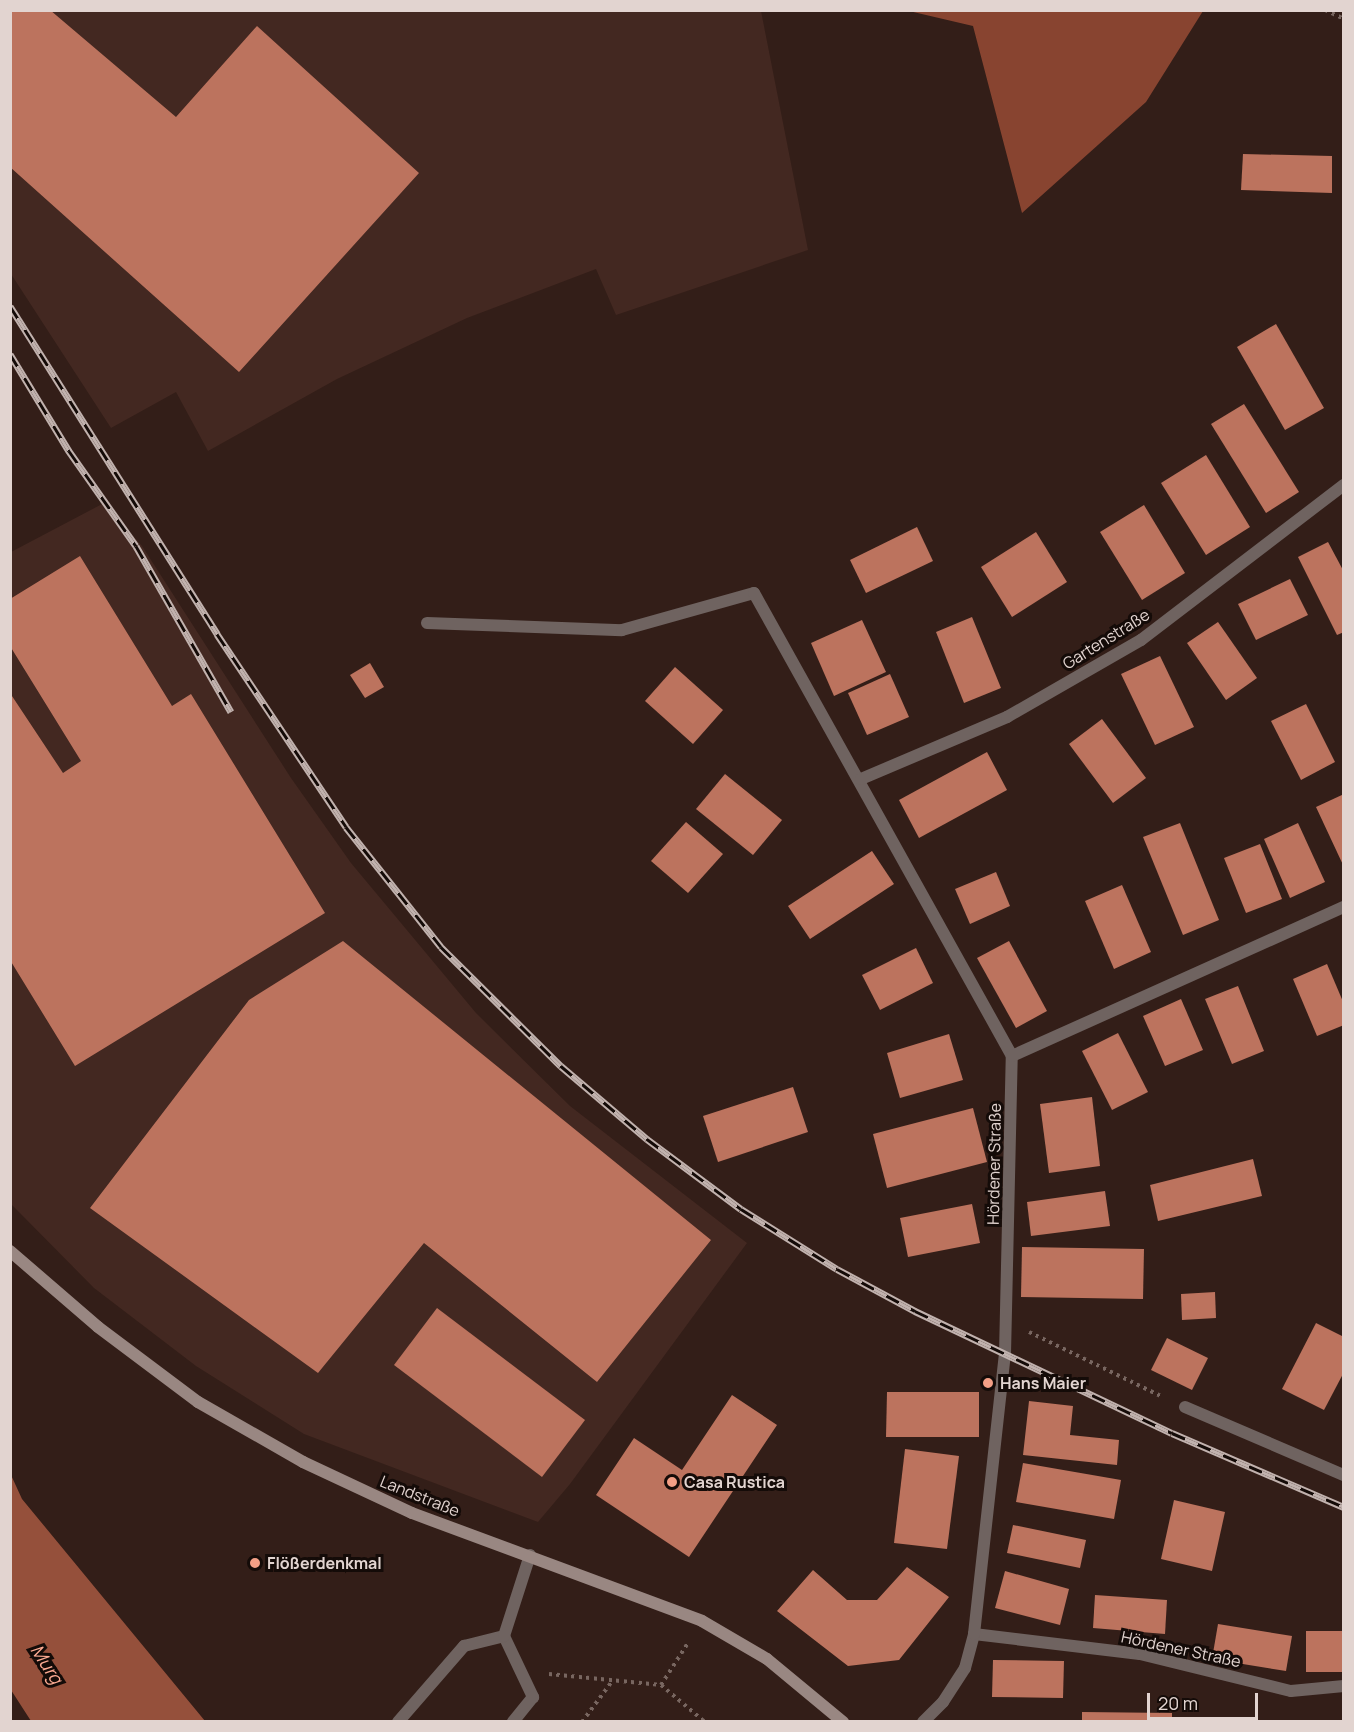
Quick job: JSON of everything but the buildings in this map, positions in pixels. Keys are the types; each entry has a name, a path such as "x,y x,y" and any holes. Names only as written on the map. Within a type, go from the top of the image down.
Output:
{"street":[{"name":"Gartenstraße","path":"861,779 1007,717 1142,640 1344,485"},
{"path":"427,623 622,630 754,593 861,779 1012,1056 1344,907"},
{"name":"Hördener Straße","path":"923,1722 943,1702 965,1668 974,1634 1007,1322 1012,1056"},
{"name":"Landstraße","path":"10,1251 98,1328 198,1402 303,1462 412,1513 530,1555 702,1621 767,1659 843,1722"},
{"path":"1185,1407 1344,1474"},
{"path":"513,1722 533,1697 504,1636 530,1555"},
{"name":"Hördener Straße","path":"974,1634 1140,1654 1291,1691 1344,1686"},
{"path":"399,1722 464,1646 504,1636"}],"path":[{"path":"1325,10 1344,20"},
{"path":"1007,1322 1185,1407"},
{"path":"661,1685 702,1621"},
{"path":"525,1680 554,1672 661,1685 705,1722"},
{"path":"582,1722 614,1679"}],"shaded area":[{"path":"10,11 761,11 808,250 616,315 596,269 467,318 337,379 208,451 176,392 111,428 11,274"},
{"path":"909,11 1203,11 1146,102 1022,213 973,26"},
{"path":"104,503 142,546 291,778 351,863 476,1013 570,1106 747,1243 570,1484 538,1522 304,1434 196,1366 94,1288 11,1204 11,552"}],"water":[{"name":"Murg","path":"11,1475 22,1499 205,1721 31,1721 11,1690"}],"railway":[{"path":"10,306 217,634 346,827 441,947 561,1066 647,1139 741,1209 837,1269 915,1311 1172,1433 1344,1507"},
{"path":"10,354 69,451 136,546 231,712"}],"place":[{"name":"Hans Maier","path":"988,1383"},
{"name":"Casa Rustica","path":"672,1482"},
{"name":"Flößerdenkmal","path":"255,1563"}]}
